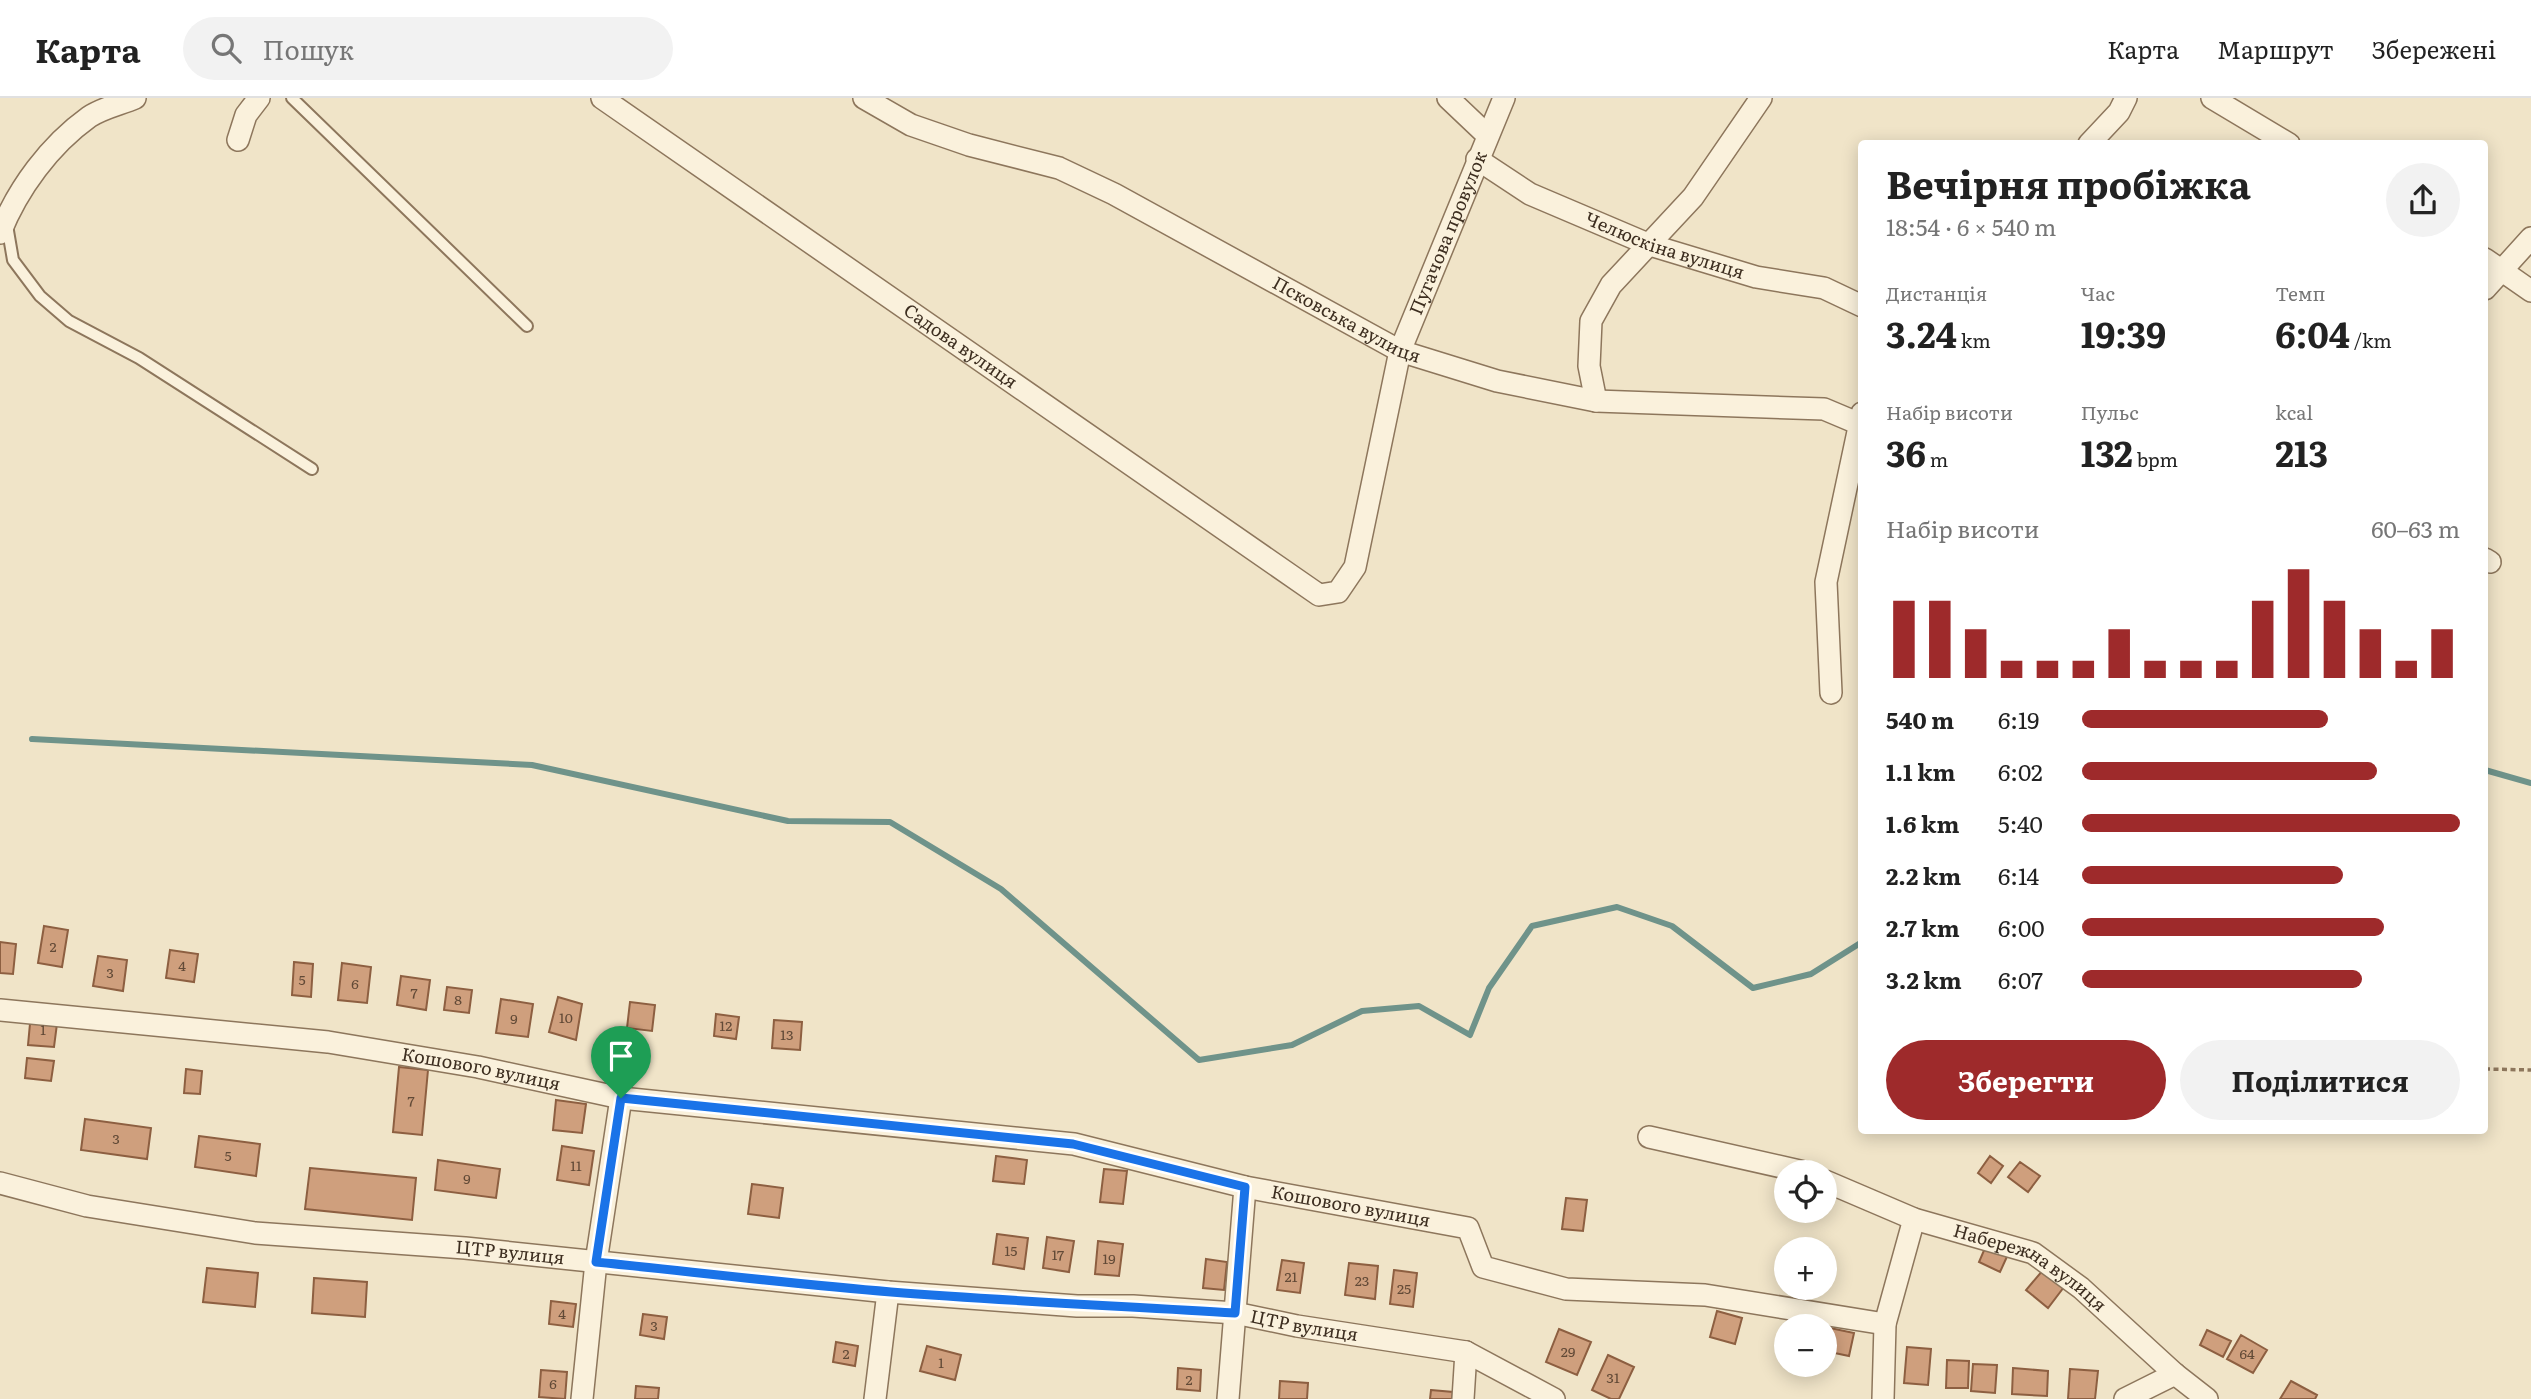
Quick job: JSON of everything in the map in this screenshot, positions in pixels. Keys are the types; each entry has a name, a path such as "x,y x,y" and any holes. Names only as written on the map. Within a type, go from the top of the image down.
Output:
{"street":[{"path":"3,225 31,175 61,142 91,116 135,98"},
{"path":"238,140 246,116 259,98"},
{"name":"Садова вулиця","path":"602,98 1319,595"},
{"name":"Псковська вулиця","path":"864,98 911,125 969,145 1059,168 1114,194 1400,351 1497,381 1596,401 1824,409 1858,420"},
{"path":"1448,98 1487,135"},
{"name":"Пугачова провулок","path":"1319,595 1338,592 1355,568 1400,351 1504,98"},
{"path":"1596,401 1589,366 1591,321 1611,285 1693,197 1761,98"},
{"path":"2095,140 2126,98"},
{"path":"2212,98 2282,140"},
{"name":"Челюскіна вулиця","path":"1477,159 1530,194 1650,245 1756,276 1824,288 1858,304"},
{"path":"2488,286 2531,238"},
{"path":"2488,261 2531,291"},
{"path":"1830,693 1826,582 1858,435"},
{"name":"Кошового вулиця","path":"0,1010 328,1042 478,1067 621,1098 1073,1144 1245,1187 1468,1228 1483,1267 1566,1289 1704,1295 1885,1324"},
{"path":"582,1399 596,1262 621,1098"},
{"path":"1649,1137 1774,1165"},
{"name":"ЦТР вулиця","path":"0,1183 87,1206 255,1233 465,1248 888,1292 1077,1306 1133,1306 1235,1313 1297,1326 1466,1352 1554,1399"},
{"name":"Набережна вулиця","path":"1837,1186 1914,1219 2033,1253 2081,1288 2175,1374 2207,1399"},
{"path":"1228,1399 1245,1187"},
{"path":"1883,1399 1885,1324 1914,1219"},
{"path":"875,1399 888,1292"},
{"path":"1463,1399 1466,1352"},
{"path":"2125,1399 2175,1374"}],"lane":[{"path":"292,98 527,326"},
{"path":"3,225 13,260 40,296 69,321 139,358 312,469"}],"path":[{"path":"2488,1069 2531,1070"}],"building":[{"path":"44,926 68,930 62,967 38,963"},
{"path":"0,942 16,944 13,974 0,973"},
{"path":"170,950 198,954 194,982 166,978"},
{"path":"98,956 127,960 123,991 93,986"},
{"path":"294,962 313,964 311,997 292,995"},
{"path":"342,963 371,967 367,1003 338,1000"},
{"path":"401,976 430,980 426,1010 397,1005"},
{"path":"447,987 472,990 469,1013 444,1010"},
{"path":"558,997 582,1004 576,1040 549,1032"},
{"path":"501,999 533,1004 528,1037 496,1033"},
{"path":"630,1002 655,1005 652,1031 627,1028"},
{"path":"31,1013 58,1016 54,1047 28,1045"},
{"path":"716,1014 739,1017 736,1039 714,1036"},
{"path":"774,1020 802,1022 800,1050 772,1048"},
{"path":"27,1058 54,1061 51,1081 25,1078"},
{"path":"399,1067 428,1070 422,1135 393,1132"},
{"path":"186,1069 202,1071 200,1094 184,1093"},
{"path":"556,1100 586,1104 582,1133 553,1130"},
{"path":"85,1119 151,1128 147,1159 81,1150"},
{"path":"199,1136 260,1144 256,1176 195,1167"},
{"path":"562,1146 594,1151 589,1185 557,1180"},
{"path":"996,1156 1027,1160 1024,1184 993,1181"},
{"path":"1990,1156 2003,1166 1991,1183 1978,1173"},
{"path":"438,1160 500,1169 496,1198 435,1190"},
{"path":"2020,1162 2040,1176 2028,1192 2008,1177"},
{"path":"310,1168 416,1178 412,1220 305,1209"},
{"path":"1104,1169 1127,1171 1123,1204 1100,1202"},
{"path":"752,1184 783,1188 779,1218 748,1214"},
{"path":"1566,1198 1587,1200 1583,1231 1562,1229"},
{"path":"997,1234 1028,1238 1024,1269 993,1264"},
{"path":"1047,1237 1074,1241 1069,1272 1043,1268"},
{"path":"1098,1241 1123,1244 1119,1276 1095,1274"},
{"path":"1988,1241 2010,1250 2000,1272 1979,1262"},
{"path":"1206,1259 1227,1262 1224,1290 1203,1288"},
{"path":"1282,1260 1304,1263 1300,1293 1277,1290"},
{"path":"1349,1263 1378,1266 1375,1299 1345,1295"},
{"path":"207,1268 258,1273 255,1307 203,1302"},
{"path":"1394,1270 1417,1273 1413,1307 1390,1304"},
{"path":"2043,1270 2064,1287 2048,1308 2026,1290"},
{"path":"314,1278 367,1282 365,1317 312,1313"},
{"path":"551,1301 576,1304 573,1327 549,1324"},
{"path":"1717,1311 1742,1318 1735,1344 1710,1337"},
{"path":"643,1314 667,1317 664,1339 640,1335"},
{"path":"1559,1329 1591,1342 1577,1375 1546,1362"},
{"path":"1837,1329 1854,1333 1849,1356 1837,1354"},
{"path":"2207,1330 2231,1341 2223,1357 2200,1345"},
{"path":"2241,1335 2267,1350 2253,1373 2227,1359"},
{"path":"836,1342 858,1346 855,1366 833,1362"},
{"path":"927,1346 961,1355 955,1380 920,1371"},
{"path":"1907,1347 1931,1349 1928,1385 1904,1383"},
{"path":"1608,1355 1634,1367 1619,1399 1611,1399 1592,1390"},
{"path":"1947,1360 1969,1361 1968,1388 1946,1388"},
{"path":"1973,1364 1997,1365 1995,1393 1971,1391"},
{"path":"1178,1368 1201,1370 1200,1391 1177,1389"},
{"path":"2013,1368 2048,1371 2047,1396 2012,1394"},
{"path":"2070,1369 2098,1371 2095,1399 2068,1399"},
{"path":"541,1370 567,1372 565,1399 539,1397"},
{"path":"1280,1381 1308,1383 1307,1399 1279,1399"},
{"path":"2291,1381 2317,1395 2315,1399 2280,1399"},
{"path":"636,1386 659,1388 658,1399 635,1399"},
{"path":"1431,1390 1453,1392 1452,1399 1430,1399"}],"waterway":[{"path":"32,739 532,765 788,821 890,822 1001,889 1199,1060 1292,1045 1362,1011 1419,1006 1470,1035 1489,988 1532,926 1617,907 1672,926 1753,988 1811,974 1858,945"},
{"path":"2488,771 2531,783"}],"route":[{"path":"621,1098 1073,1144 1245,1187 1235,1313 1133,1306 1077,1306 888,1292 596,1262 621,1098"}]}
